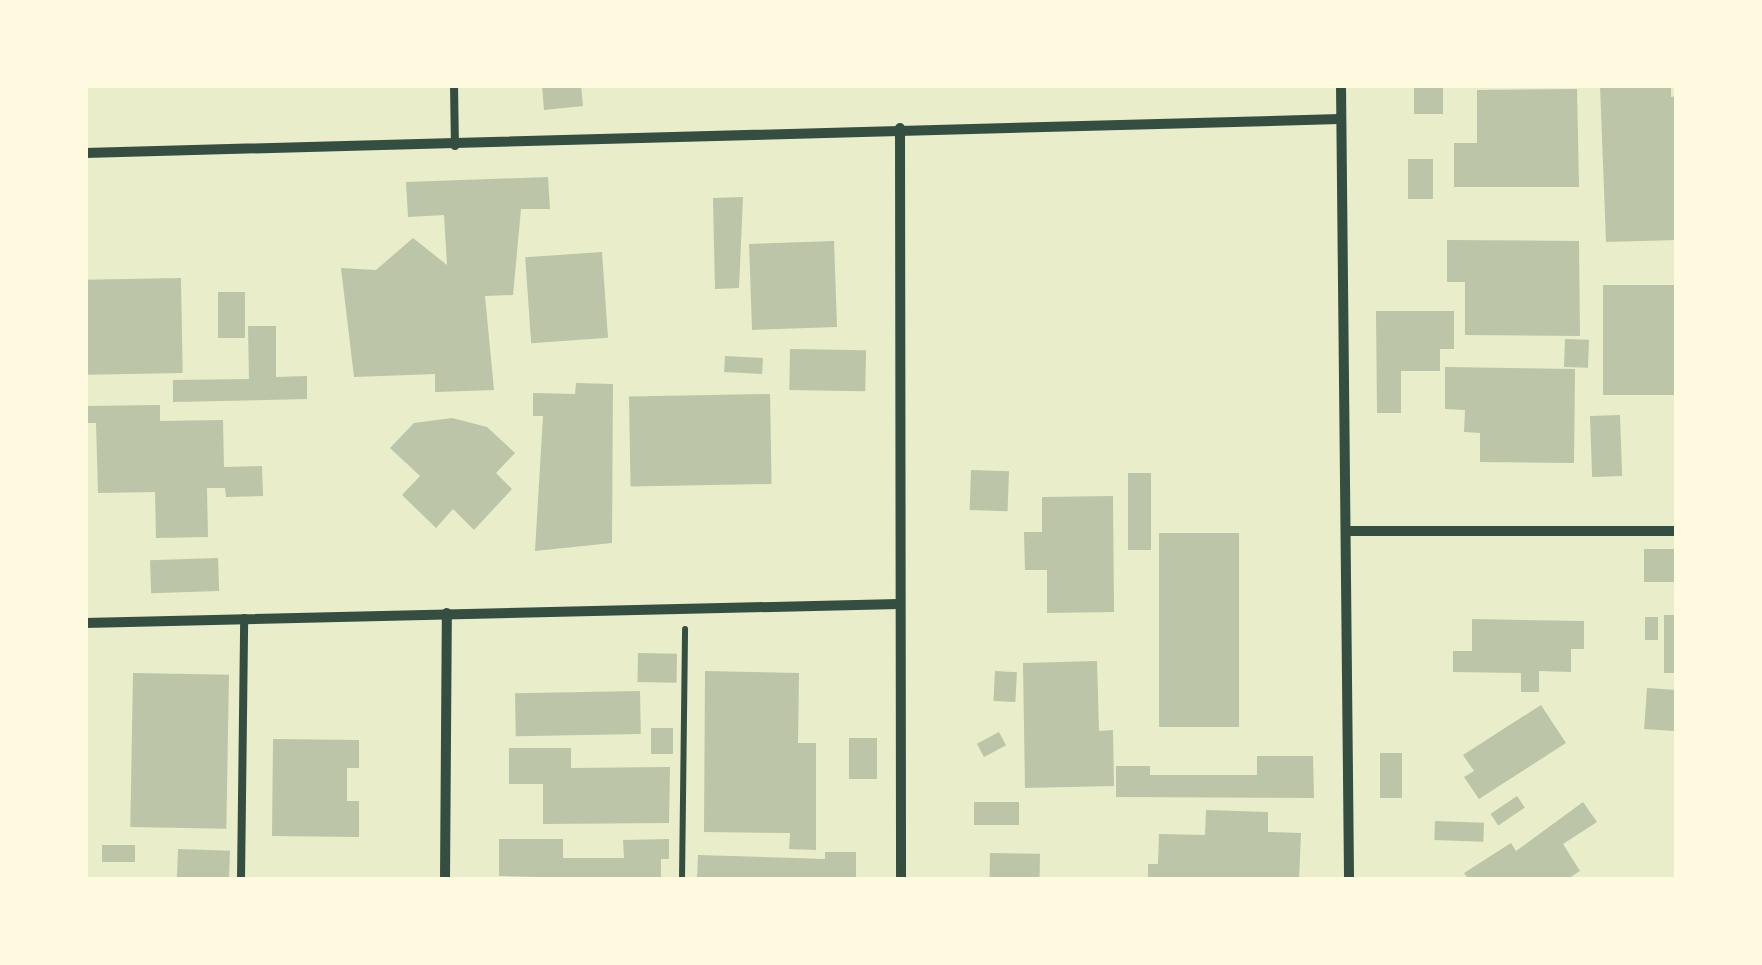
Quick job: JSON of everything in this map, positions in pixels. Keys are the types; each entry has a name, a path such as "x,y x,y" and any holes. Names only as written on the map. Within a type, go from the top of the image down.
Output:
{"street":[{"path":"1341,85 1350,531 1349,880"},
{"path":"85,153 455,146 900,128 1340,118"},
{"path":"900,128 901,880"},
{"path":"1350,531 1677,531"},
{"path":"85,623 899,604"},
{"path":"445,880 447,613"}],"lane":[{"path":"454,85 455,146"},
{"path":"240,880 244,618"}],"path":[{"path":"682,880 685,608"}],"building":[{"path":"542,85 581,85 583,106 544,110"},
{"path":"1414,85 1443,85 1443,114 1414,114"},
{"path":"1600,85 1671,85 1671,97 1677,96 1677,240 1606,242"},
{"path":"1577,89 1579,187 1454,187 1454,143 1477,143 1477,90"},
{"path":"1408,159 1433,159 1433,199 1408,199"},
{"path":"548,177 550,209 521,209 513,295 485,296 494,390 435,392 435,374 354,377 341,268 376,270 413,238 447,265 444,215 408,217 406,182"},
{"path":"743,197 739,288 715,289 713,198"},
{"path":"1447,240 1579,241 1580,336 1465,335 1465,282 1447,282"},
{"path":"834,241 837,327 752,330 749,244"},
{"path":"602,252 608,338 531,343 525,257"},
{"path":"181,278 183,373 87,375 85,280"},
{"path":"1603,285 1677,285 1677,395 1603,395"},
{"path":"218,292 245,292 245,338 218,338"},
{"path":"1376,311 1454,311 1454,349 1440,349 1440,371 1401,371 1401,413 1377,413"},
{"path":"248,326 276,326 276,377 307,376 307,399 173,402 173,380 249,379"},
{"path":"1565,339 1589,340 1588,368 1564,367"},
{"path":"790,349 866,350 865,391 789,390"},
{"path":"725,356 763,358 762,374 724,372"},
{"path":"1445,367 1575,369 1574,463 1480,462 1480,433 1464,432 1465,410 1445,409"},
{"path":"576,383 613,384 612,543 535,551 543,416 533,416 533,393 575,394"},
{"path":"770,394 772,484 631,486 629,396"},
{"path":"160,405 160,421 223,420 224,467 262,466 263,496 226,497 225,488 207,488 208,537 156,538 155,492 98,493 96,423 85,423 85,406"},
{"path":"1620,415 1622,476 1592,477 1590,416"},
{"path":"452,418 487,427 515,453 496,473 512,489 474,530 453,509 436,528 402,495 420,476 390,448 414,423"},
{"path":"971,470 1009,471 1008,511 970,510"},
{"path":"1128,473 1151,473 1151,550 1128,550"},
{"path":"1113,496 1114,612 1047,613 1047,570 1025,570 1024,532 1042,532 1042,497"},
{"path":"1159,533 1239,533 1239,727 1159,727"},
{"path":"1644,549 1677,549 1677,582 1644,582"},
{"path":"218,558 219,591 151,593 150,560"},
{"path":"1664,615 1677,615 1677,673 1664,673"},
{"path":"1645,617 1658,617 1658,640 1645,640"},
{"path":"1472,619 1584,621 1584,649 1571,649 1571,672 1539,671 1539,692 1521,692 1521,673 1453,672 1453,651 1472,651"},
{"path":"638,653 677,654 676,683 637,682"},
{"path":"1097,661 1099,731 1113,730 1114,786 1025,788 1023,663"},
{"path":"705,671 799,673 798,743 816,743 816,850 789,849 790,833 704,832"},
{"path":"995,671 1017,672 1015,702 993,701"},
{"path":"133,673 229,675 226,829 130,827"},
{"path":"1647,688 1677,690 1674,731 1644,729"},
{"path":"640,691 641,734 516,736 515,693"},
{"path":"1541,705 1566,743 1479,799 1464,777 1474,771 1463,755"},
{"path":"651,728 673,728 673,754 651,754"},
{"path":"999,732 1006,745 984,757 977,744"},
{"path":"849,738 877,738 877,779 849,779"},
{"path":"273,739 359,740 359,768 347,768 347,801 359,801 359,837 272,836"},
{"path":"509,748 571,748 571,768 670,767 669,823 543,824 543,784 509,784"},
{"path":"1380,753 1402,753 1402,798 1380,798"},
{"path":"1257,756 1313,756 1314,798 1116,797 1116,766 1150,766 1150,775 1257,775"},
{"path":"1517,796 1525,808 1498,826 1490,814"},
{"path":"974,802 1019,802 1019,825 974,825"},
{"path":"1583,802 1597,822 1563,844 1580,871 1566,880 1469,880 1464,873 1511,843 1516,851"},
{"path":"1206,810 1268,812 1268,832 1301,833 1299,880 1148,880 1148,864 1158,864 1159,834 1205,835"},
{"path":"1435,821 1484,823 1483,842 1434,840"},
{"path":"499,839 563,839 563,858 624,858 623,840 669,839 669,859 661,859 661,880 499,876"},
{"path":"102,845 135,845 135,862 102,862"},
{"path":"178,849 230,851 229,880 177,880"},
{"path":"825,852 856,852 856,880 697,880 698,855 825,859"},
{"path":"990,853 1040,854 1040,880 990,880"}]}
